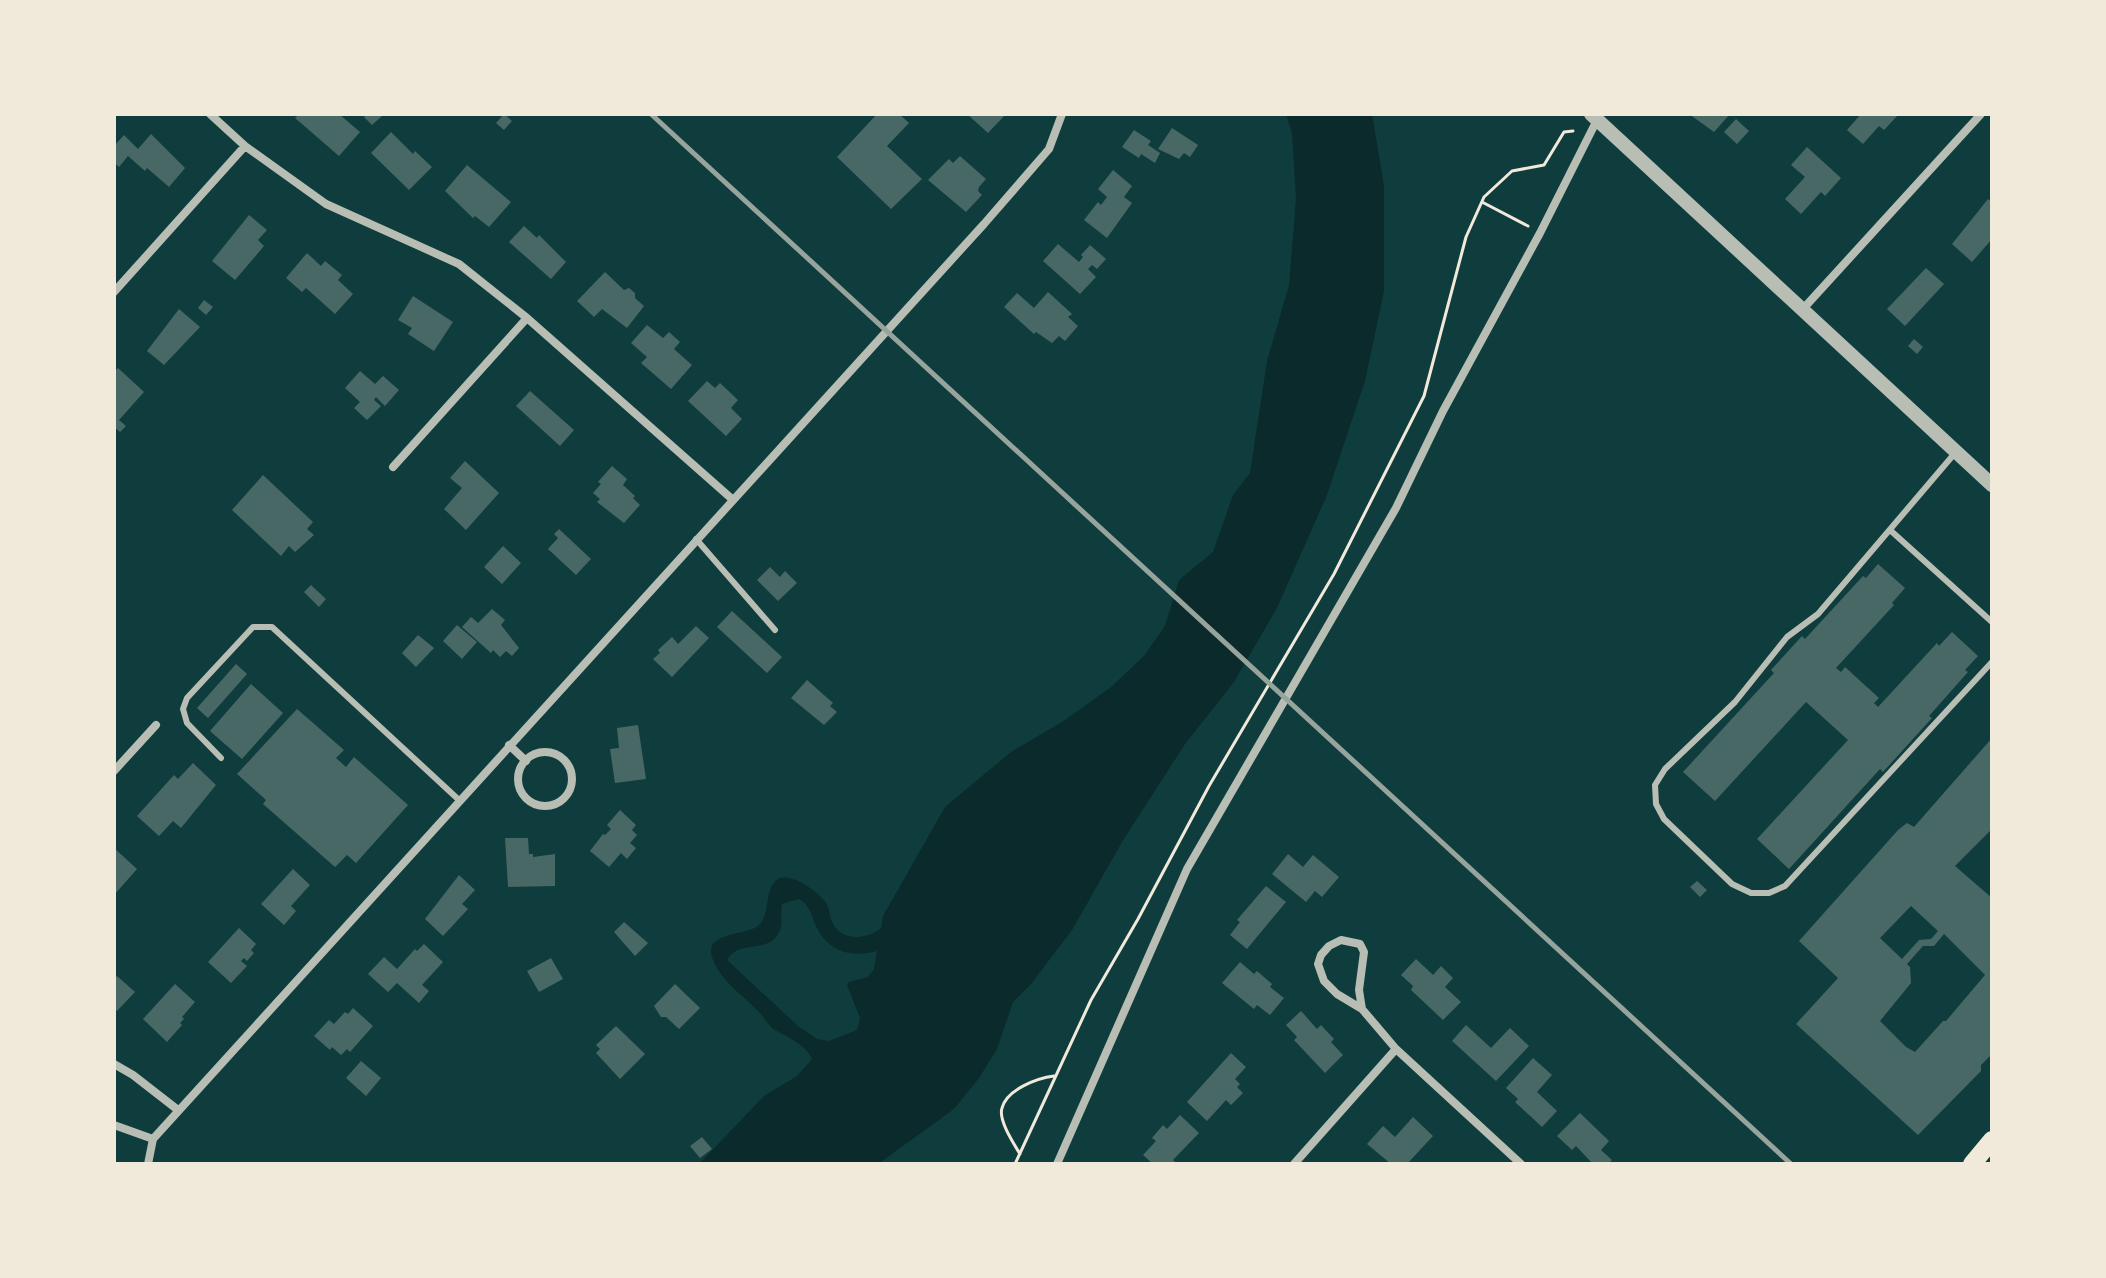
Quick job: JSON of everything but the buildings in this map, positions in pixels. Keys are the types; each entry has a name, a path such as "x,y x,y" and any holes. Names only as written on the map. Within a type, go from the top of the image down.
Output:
{"main road":[{"path":"1972,1164 1992,1140"}],"street":[{"path":"210,114 245,146 326,204 459,264 527,318 732,499"},
{"path":"148,1164 153,1139 178,1110 1049,149 1062,114"},
{"path":"1802,310 1981,114"},
{"path":"1057,1164 1187,869 1396,508 1443,411 1540,233 1596,116 1992,485"},
{"path":"114,292 245,146"},
{"path":"393,467 527,318"},
{"path":"114,771 156,725"},
{"path":"509,745 526,761"},
{"path":"543,752 562,759 572,775 571,785 560,802 542,806 524,797 518,779 526,761 543,752"},
{"path":"1362,1009 1359,990 1364,952 1360,944 1341,940 1321,955 1318,964 1320,974 1337,994 1362,1009 1396,1049 1521,1164"},
{"path":"1294,1164 1396,1049"},
{"path":"114,1064 178,1110"},
{"path":"114,1125 153,1139"}],"lane":[{"path":"1957,452 1818,614 1787,637 1735,702 1665,769 1655,785 1656,804 1664,819 1732,884 1751,893 1769,893 1785,886 1992,662"},
{"path":"1890,530 1992,622"},
{"path":"696,539 775,630"},
{"path":"221,758 187,723 183,709 187,698 241,636 253,627 272,627 459,800"}],"path":[{"path":"1015,1164 1091,1000 1209,786 1334,574 1424,396 1466,237 1482,202 1495,185 1512,171 1544,165 1564,132 1573,131"},
{"path":"1482,202 1540,233"},
{"path":"1020,1154 1002,1118 1001,1109 1008,1097 1027,1085 1054,1076"}],"water":[{"path":"1286,114 1372,114 1384,186 1384,291 1365,381 1327,495 1277,608 1234,682 1185,744 1122,842 1072,930 1031,984 1013,1002 997,1049 954,1109 878,1164 699,1164 764,1096 797,1076 812,1059 801,1046 773,1029 726,980 712,957 714,943 722,937 750,930 760,924 771,887 780,878 799,881 818,894 827,903 833,924 843,934 863,936 881,928 883,916 945,807 1011,752 1065,720 1111,687 1144,656 1165,626 1179,580 1213,552 1233,495 1250,473 1267,361 1289,285 1296,199 1292,133","holes":["799,899 820,933 833,947 858,954 877,951 874,969 868,977 847,985 860,1018 857,1030 829,1041 817,1039 798,1026 727,960 739,950 769,943 780,930 782,904"]}],"railway":[{"path":"651,114 1791,1164"}]}
